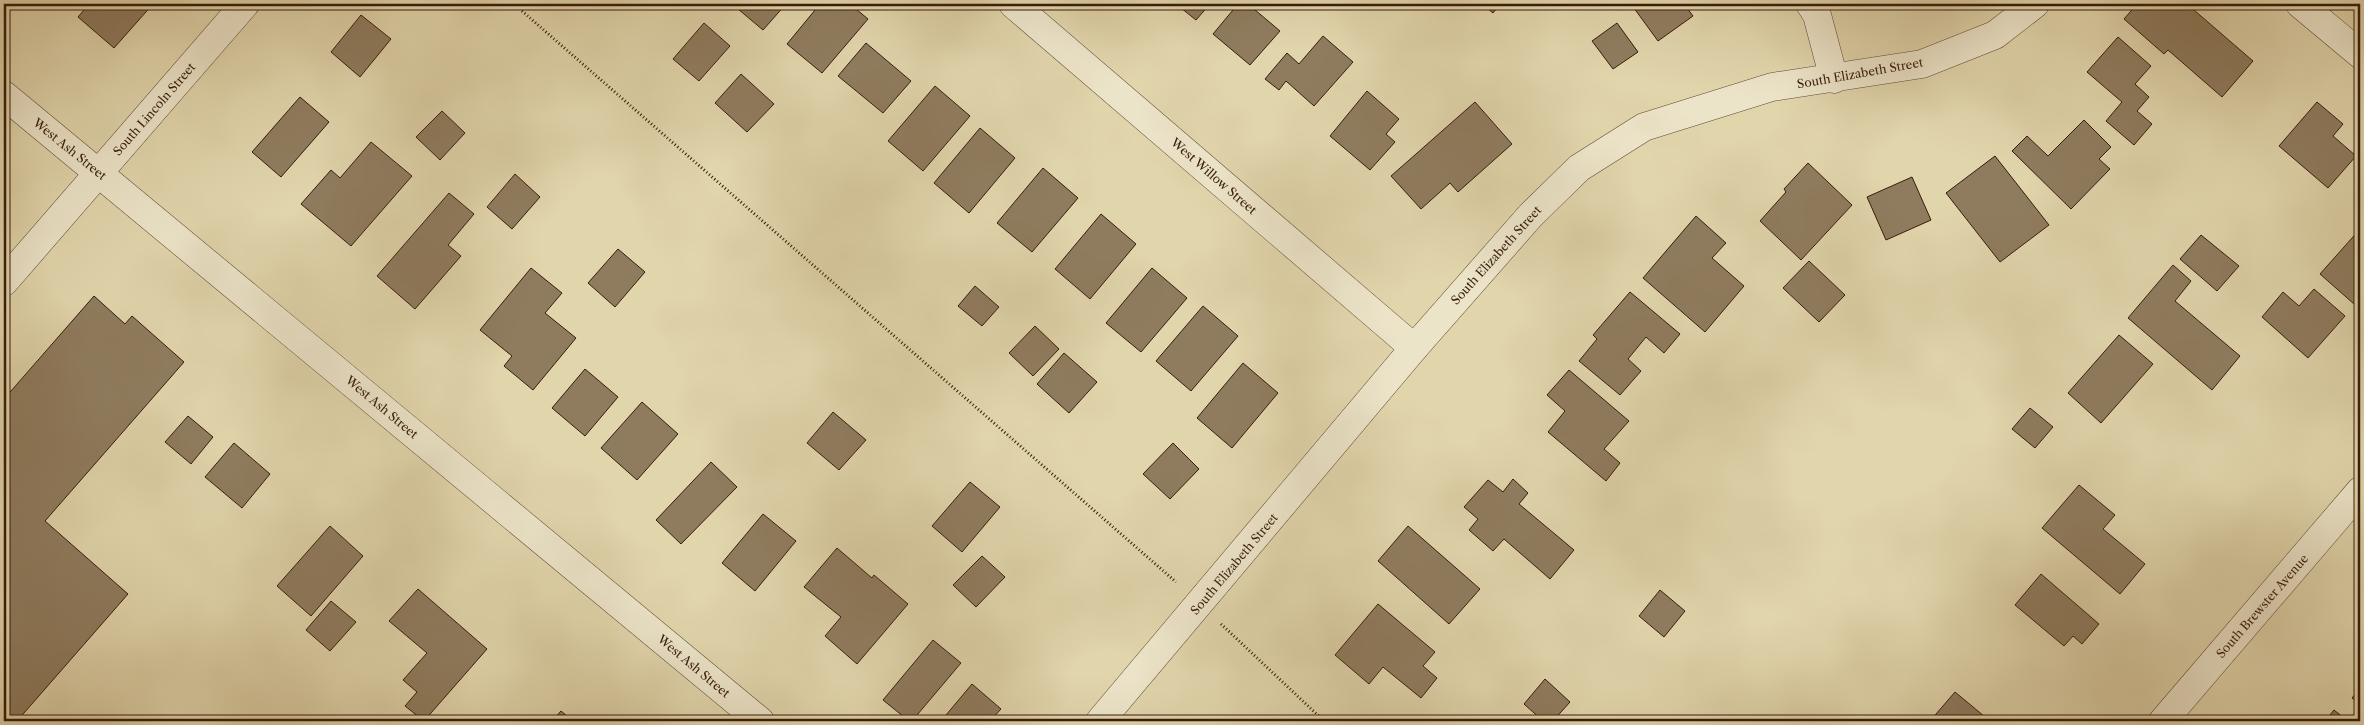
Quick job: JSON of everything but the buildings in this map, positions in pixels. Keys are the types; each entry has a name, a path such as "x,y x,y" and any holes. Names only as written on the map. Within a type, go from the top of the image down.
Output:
{"street":[{"name":"South Lincoln Street","path":"9,265 99,174 245,4"},
{"name":"West Willow Street","path":"1013,4 1414,348"},
{"path":"1810,4 1817,15 1834,79"},
{"name":"South Elizabeth Street","path":"1100,721 1414,348 1530,216 1579,168 1644,127 1772,87 1922,64 1995,35 2035,4"},
{"path":"2300,4 2360,54"},
{"name":"West Ash Street","path":"4,95 760,721"},
{"name":"South Brewster Avenue","path":"2163,721 2360,492"}],"path":[{"path":"514,4 1180,586"},
{"path":"1215,618 1324,721"}]}
